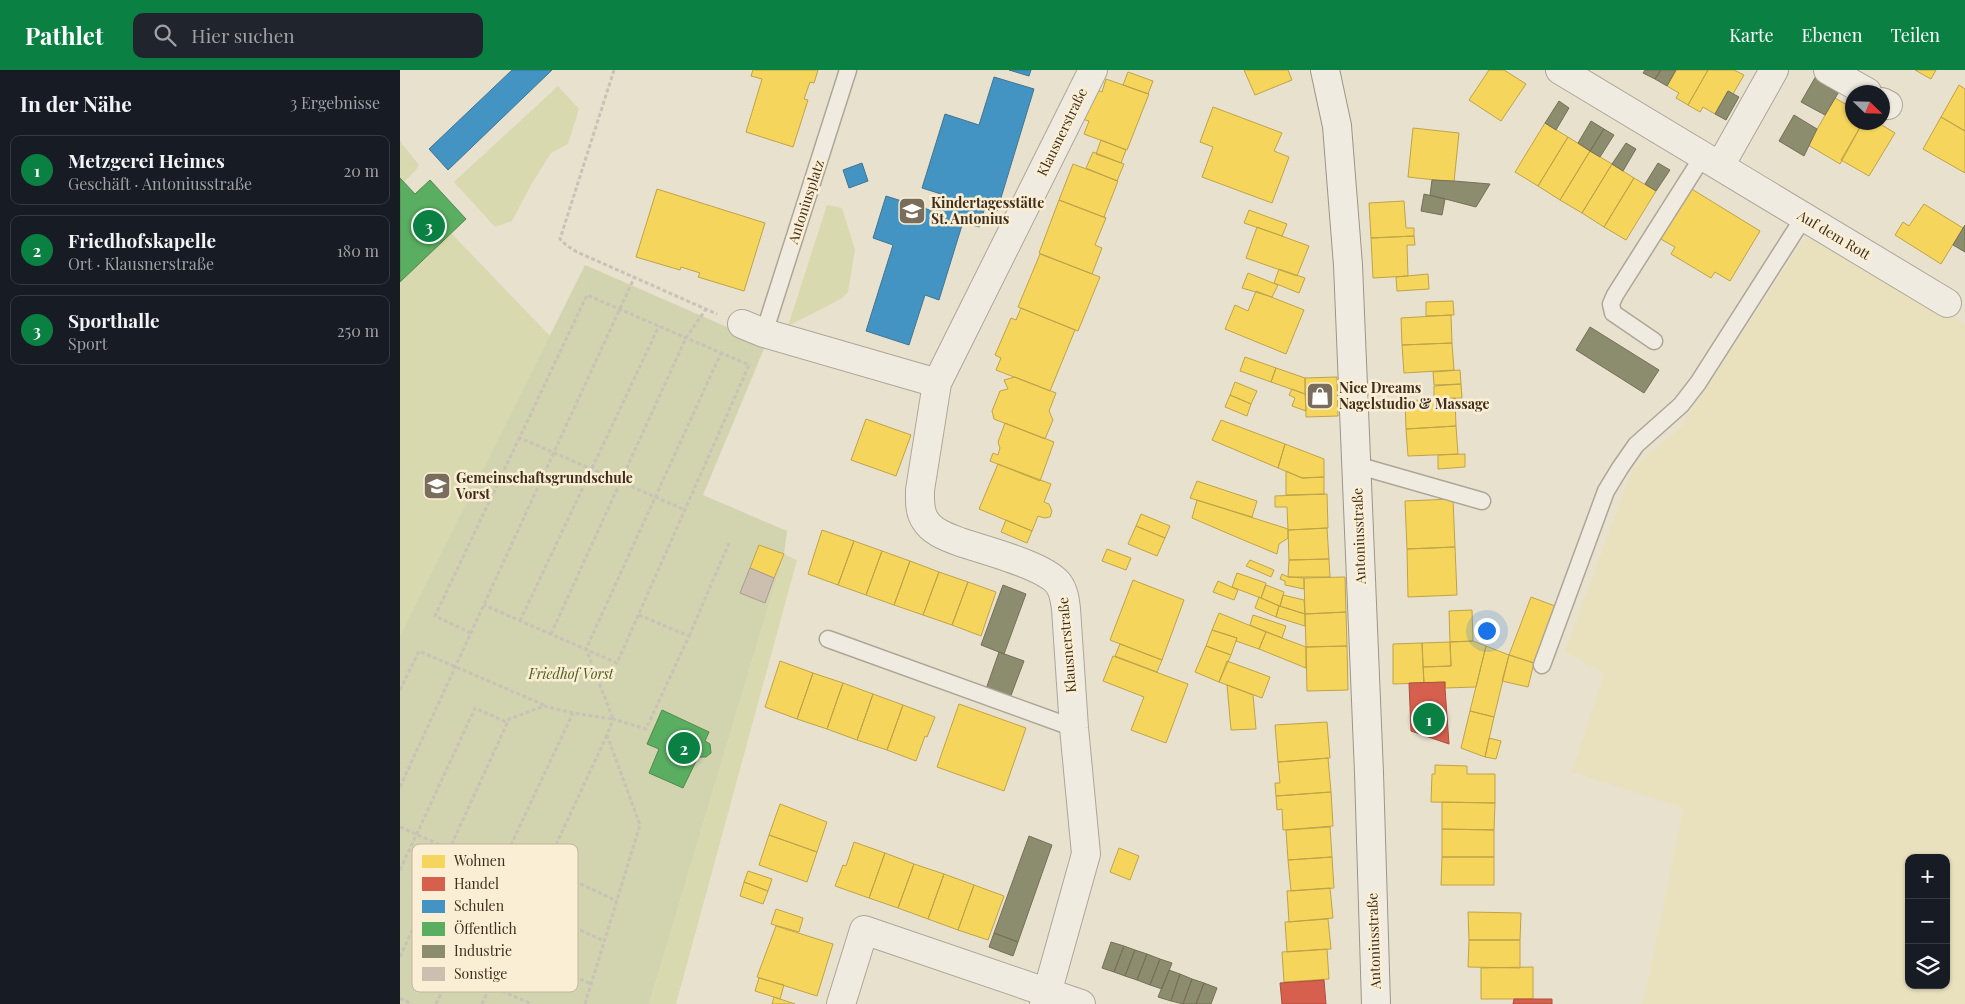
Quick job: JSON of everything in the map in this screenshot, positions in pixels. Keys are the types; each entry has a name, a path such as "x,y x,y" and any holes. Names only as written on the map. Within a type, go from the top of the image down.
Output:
{"street":[{"name":"Klausnerstraße","path":"1046,998 1086,854 1064,596 1060,586 1043,571 937,532 925,522 922,514 920,490 937,383 1092,70"},
{"name":"Antoniusstraße","path":"1325,70 1337,126 1348,265 1369,773 1376,1004"},
{"name":"Auf dem Rott","path":"1560,70 1948,303"},
{"path":"1712,161 1774,70"},
{"path":"1828,70 1854,85"},
{"path":"753,329 937,383"},
{"path":"841,1004 864,930 1046,998 1081,1004"}],"lane":[{"name":"Antoniusplatz","path":"753,329 848,70"},
{"path":"1654,341 1613,313 1611,304 1615,295 1712,161"},
{"path":"1542,665 1606,491 1636,445 1681,405 1698,383 1804,216"},
{"path":"1356,465 1482,501"},
{"path":"828,639 1074,728"}],"path":[{"path":"614,70 560,239 577,252 753,329"},
{"path":"400,786 634,278"},
{"path":"470,633 435,616 518,437 587,295 749,364 617,663 484,605"},
{"path":"551,634 686,338 706,309"},
{"path":"520,621 659,326"},
{"path":"556,844 613,719 586,649 721,353"},
{"path":"518,437 685,510"},
{"path":"400,690 419,651 544,706 573,713 613,719 646,729 729,543"},
{"path":"639,615 689,636"},
{"path":"451,844 510,719 544,706"},
{"path":"400,870 475,708 508,723"},
{"path":"512,844 573,713"},
{"path":"585,1004 640,824 607,735"},
{"path":"400,827 438,844"},
{"path":"578,883 617,901"},
{"path":"578,929 604,941"},
{"path":"400,957 412,931"},
{"path":"578,978 591,984"},
{"path":"436,1004 442,992"},
{"path":"482,1004 487,992"},
{"path":"504,992 532,1004"},
{"path":"400,998 412,1004"}],"shaded area":[{"path":"1823,238 1965,324 1965,1004 1641,1004 1646,991 1683,808 1572,772 1604,674 1565,651 1633,468 1680,428 1804,239"}],"green space":[{"path":"558,86 579,109 568,144 551,153 512,221 495,227 454,182"},
{"path":"400,141 419,165 404,182 400,178"},
{"path":"827,205 842,208 855,250 848,292 841,299 788,326"},
{"path":"451,233 550,336 400,636 400,282"},
{"name":"Friedhof Vorst","path":"585,265 766,344 703,495 787,531 784,554 649,1004 400,1004 400,636"},
{"path":"784,554 797,560 676,1004 649,1004"}],"building: Wohnen":[{"path":"753,70 818,70 814,83 810,82 804,99 808,100 793,147 746,132 762,79 751,76"},
{"path":"1244,70 1288,70 1292,80 1255,95"},
{"path":"1489,70 1504,70 1526,84 1501,121 1469,100"},
{"path":"1676,70 1708,70 1688,105 1676,98 1679,93 1667,86"},
{"path":"1708,70 1734,70 1744,75 1733,94 1728,91 1715,114 1703,107 1700,112 1688,105"},
{"path":"1915,70 1936,70 1931,79"},
{"path":"1128,72 1153,81 1148,94 1123,85"},
{"path":"1106,79 1149,94 1127,150 1084,134 1089,121 1082,119 1095,89 1102,92"},
{"path":"1959,85 1965,89 1965,131 1941,117"},
{"path":"1835,98 1845,104 1845,130 1859,130 1840,164 1808,145"},
{"path":"1213,107 1282,133 1274,151 1289,157 1272,203 1202,177 1213,147 1200,142"},
{"path":"1941,117 1965,131 1965,173 1923,149"},
{"path":"1545,123 1568,137 1538,186 1515,172"},
{"path":"1413,128 1459,133 1454,182 1408,177"},
{"path":"1858,130 1890,130 1895,133 1869,176 1841,160"},
{"path":"1568,137 1590,151 1560,200 1538,186"},
{"path":"1101,140 1126,150 1121,163 1096,154"},
{"path":"1590,151 1612,164 1582,213 1560,200"},
{"path":"1093,152 1124,164 1117,181 1086,168"},
{"path":"1073,164 1118,181 1104,217 1106,218 1059,200"},
{"path":"1612,164 1634,178 1604,227 1582,213"},
{"path":"1634,178 1656,191 1626,240 1604,227"},
{"path":"1690,188 1760,231 1730,281 1715,272 1711,278 1671,254 1675,247 1659,238"},
{"path":"657,189 765,223 744,291 698,277 700,273 681,267 680,270 636,257"},
{"path":"1059,200 1106,218 1095,245 1102,248 1092,274 1039,253"},
{"path":"1404,201 1406,228 1414,228 1414,236 1371,238 1369,203"},
{"path":"1924,204 1963,228 1941,264 1895,235 1903,222 1909,226"},
{"path":"1249,210 1287,224 1282,236 1244,223"},
{"path":"1257,227 1309,246 1297,276 1246,258"},
{"path":"1414,236 1415,245 1407,245 1408,276 1373,278 1371,238"},
{"path":"1040,254 1100,277 1078,331 1018,307"},
{"path":"1279,269 1305,278 1299,293 1274,283"},
{"path":"1248,273 1278,285 1272,297 1242,288"},
{"path":"1428,274 1429,289 1397,291 1396,277"},
{"path":"1256,291 1304,310 1286,354 1225,329 1235,305 1248,311"},
{"path":"1453,301 1454,315 1426,316 1426,302"},
{"path":"1021,308 1075,330 1050,391 996,370 1001,358 995,355 1011,318 1016,320"},
{"path":"1451,315 1452,343 1402,345 1401,318"},
{"path":"1452,343 1454,370 1404,373 1402,345"},
{"path":"1245,357 1276,368 1271,382 1240,371"},
{"path":"1276,368 1305,378 1305,394 1271,382"},
{"path":"1460,370 1461,384 1434,385 1433,372"},
{"path":"1015,377 1056,393 1049,411 1053,420 1045,439 994,419 992,411 1000,391 1008,389 1004,380"},
{"path":"1337,377 1338,416 1306,417 1305,378"},
{"path":"1235,382 1257,391 1251,404 1230,395"},
{"path":"1461,384 1462,398 1434,399 1434,386"},
{"path":"1292,389 1305,394 1306,411 1292,406 1295,398 1289,395"},
{"path":"1230,395 1251,404 1247,416 1225,407"},
{"path":"1455,398 1456,426 1406,429 1405,401"},
{"path":"866,419 911,435 896,476 851,460"},
{"path":"1221,420 1285,444 1278,468 1212,440"},
{"path":"1005,423 1054,442 1040,481 990,461 993,453 998,455 1000,448 998,442"},
{"path":"1456,426 1458,454 1408,456 1406,429"},
{"path":"1285,444 1324,459 1324,477 1302,478 1278,468"},
{"path":"1465,454 1465,467 1438,469 1438,455"},
{"path":"998,464 1051,484 1044,502 1049,504 1052,511 1050,517 1038,516 1032,531 979,509"},
{"path":"1286,471 1302,478 1324,477 1324,494 1286,495"},
{"path":"1197,481 1257,501 1252,517 1190,498"},
{"path":"1327,494 1328,528 1288,530 1287,507 1275,507 1275,496"},
{"path":"1453,499 1455,547 1407,549 1405,501"},
{"path":"1197,500 1288,529 1288,538 1279,544 1277,554 1241,539 1192,518"},
{"path":"1141,514 1170,526 1165,538 1136,526"},
{"path":"1006,520 1032,531 1027,543 1001,532"},
{"path":"1136,526 1165,538 1157,556 1128,544"},
{"path":"1327,528 1329,559 1289,560 1288,530"},
{"path":"822,530 854,541 838,585 808,574"},
{"path":"854,541 882,551 866,595 838,585"},
{"path":"759,545 784,554 774,578 750,568"},
{"path":"1455,547 1457,595 1408,597 1407,549"},
{"path":"1107,549 1131,558 1126,570 1102,561"},
{"path":"882,551 910,561 894,605 866,595"},
{"path":"1329,559 1330,577 1288,577 1289,560"},
{"path":"1250,560 1274,570 1271,577 1246,566"},
{"path":"910,561 939,572 923,615 894,605"},
{"path":"939,572 968,582 952,625 923,615"},
{"path":"1237,573 1266,583 1261,598 1232,587"},
{"path":"1282,574 1288,577 1304,578 1304,589 1285,585 1285,581 1280,579"},
{"path":"1345,577 1346,612 1305,614 1304,578"},
{"path":"1133,580 1184,600 1162,660 1110,640"},
{"path":"1218,581 1238,590 1234,600 1213,592"},
{"path":"968,582 996,592 981,636 952,625"},
{"path":"1266,585 1284,592 1280,606 1261,598"},
{"path":"1283,595 1304,600 1305,614 1280,606"},
{"path":"1259,597 1279,606 1276,617 1255,608"},
{"path":"1531,597 1555,606 1534,663 1509,655"},
{"path":"1279,606 1305,614 1305,626 1276,617"},
{"path":"1472,610 1473,641 1450,642 1449,611"},
{"path":"1346,612 1347,646 1306,647 1305,614"},
{"path":"1219,613 1266,632 1259,649 1236,641 1237,638 1212,630"},
{"path":"1253,615 1286,626 1282,638 1250,625"},
{"path":"1212,630 1237,638 1231,655 1206,646"},
{"path":"1266,632 1306,647 1306,668 1259,649"},
{"path":"1473,641 1486,646 1476,687 1445,688 1445,682 1424,683 1423,667 1451,666 1450,642"},
{"path":"1450,642 1451,666 1423,667 1422,643"},
{"path":"1422,643 1424,683 1393,684 1393,644"},
{"path":"1120,644 1162,660 1157,672 1115,656"},
{"path":"1206,646 1231,655 1219,682 1195,672"},
{"path":"1347,646 1348,690 1307,691 1306,647"},
{"path":"1486,646 1509,655 1494,717 1470,711"},
{"path":"1509,655 1534,663 1528,687 1502,681"},
{"path":"1113,656 1188,684 1166,743 1131,730 1144,697 1103,681"},
{"path":"780,661 813,673 797,719 765,707"},
{"path":"1227,661 1270,677 1262,698 1219,682"},
{"path":"813,673 843,683 827,729 797,719"},
{"path":"843,683 873,694 857,740 827,729"},
{"path":"1227,685 1253,695 1256,729 1231,730"},
{"path":"873,694 903,705 887,750 857,740"},
{"path":"959,704 1026,728 1004,791 937,767"},
{"path":"903,705 935,717 927,737 925,736 916,761 887,750"},
{"path":"1470,711 1494,717 1485,757 1461,748"},
{"path":"1327,722 1330,758 1278,762 1275,725"},
{"path":"1489,738 1501,741 1496,759 1485,757"},
{"path":"1328,758 1331,792 1276,796 1275,783 1280,783 1278,762"},
{"path":"1435,765 1467,766 1467,774 1495,774 1495,803 1431,802 1432,774 1435,774"},
{"path":"1331,792 1333,826 1283,830 1282,809 1277,810 1276,796"},
{"path":"1442,802 1495,803 1494,830 1442,829"},
{"path":"780,804 827,822 817,852 769,835"},
{"path":"1330,827 1332,857 1288,860 1286,830"},
{"path":"1442,829 1494,830 1494,857 1442,857"},
{"path":"769,835 817,852 807,882 759,865"},
{"path":"854,842 885,853 869,898 835,886 843,865 846,866"},
{"path":"1119,848 1139,856 1130,880 1110,872"},
{"path":"885,853 914,864 898,908 869,898"},
{"path":"1332,857 1334,888 1291,891 1288,860"},
{"path":"1442,857 1494,857 1494,885 1441,885"},
{"path":"914,864 944,874 928,919 898,908"},
{"path":"748,871 772,879 768,891 744,882"},
{"path":"944,874 974,885 958,930 928,919"},
{"path":"744,882 768,891 763,904 740,896"},
{"path":"974,885 1004,896 988,940 958,930"},
{"path":"1330,888 1333,918 1289,922 1287,891"},
{"path":"776,909 803,918 799,932 771,924"},
{"path":"1468,912 1521,913 1520,940 1469,940"},
{"path":"1328,919 1331,949 1287,952 1285,922"},
{"path":"776,926 833,944 817,996 757,977"},
{"path":"1469,940 1520,940 1520,968 1468,967"},
{"path":"1327,949 1329,979 1284,982 1282,952"},
{"path":"1533,967 1533,999 1481,999 1481,968"},
{"path":"759,978 784,985 780,999 755,991"},
{"path":"774,997 795,1004 772,1004"}],"building: Handel":[{"path":"1445,682 1449,744 1411,731 1409,683"},
{"path":"1324,980 1326,1004 1282,1004 1280,983"},
{"path":"1514,999 1552,999 1552,1004 1513,1004"}],"building: Schulen":[{"path":"512,70 552,70 448,170 429,149"},
{"path":"1009,70 1031,70 1029,76"},
{"path":"994,77 1034,89 997,211 985,207 979,227 963,222 939,300 925,295 909,345 866,331 893,245 873,238 886,196 936,212 941,194 922,188 945,114 979,125"},
{"path":"862,163 868,181 849,188 843,170"}],"building: Öffentlich":[{"path":"400,178 415,194 430,180 466,219 400,282"},
{"path":"662,710 709,732 705,741 710,744 711,753 706,757 698,757 683,788 649,773 659,749 647,744"}],"building: Industrie":[{"path":"1645,70 1661,70 1655,79 1643,73"},
{"path":"1661,70 1676,70 1667,86 1655,79"},
{"path":"1816,76 1840,90 1825,115 1801,102"},
{"path":"1728,91 1739,97 1726,120 1715,114"},
{"path":"1559,101 1569,108 1556,130 1545,123"},
{"path":"1794,115 1817,129 1804,156 1779,141"},
{"path":"1591,121 1604,129 1590,151 1578,143"},
{"path":"1604,129 1614,135 1600,157 1590,151"},
{"path":"1626,143 1636,149 1623,171 1612,164"},
{"path":"1658,163 1670,170 1656,191 1645,184"},
{"path":"1432,180 1490,184 1476,207 1430,195"},
{"path":"1424,194 1445,199 1442,215 1421,211"},
{"path":"1965,225 1965,252 1953,245"},
{"path":"1590,327 1659,370 1644,393 1576,350"},
{"path":"1003,585 1026,594 1004,654 981,645"},
{"path":"999,652 1024,661 1010,698 986,689"},
{"path":"1029,836 1052,845 1018,942 994,933"},
{"path":"994,933 1018,942 1013,956 989,947"},
{"path":"1111,942 1124,946 1114,972 1102,968"},
{"path":"1124,946 1135,950 1125,976 1114,972"},
{"path":"1135,950 1147,954 1137,980 1125,976"},
{"path":"1147,954 1160,959 1150,985 1137,980"},
{"path":"1160,959 1172,963 1162,989 1150,985"},
{"path":"1169,970 1180,974 1171,1001 1158,997"},
{"path":"1180,974 1192,979 1183,1004 1171,1001"},
{"path":"1192,979 1204,983 1196,1004 1183,1004"},
{"path":"1204,983 1217,988 1211,1004 1196,1004"}],"building: Sonstige":[{"path":"750,568 774,578 765,603 740,593"}],"place":[{"name":"Kindertagesstätte St. Antonius","path":"912,211"},
{"name":"Sporthalle","path":"429,226"},
{"name":"Nice Dreams Nagelstudio & Massage","path":"1320,396"},
{"name":"Gemeinschaftsgrundschule Vorst","path":"437,486"},
{"name":"Metzgerei Heimes","path":"1429,719"},
{"name":"Friedhofskapelle","path":"684,748"}]}
